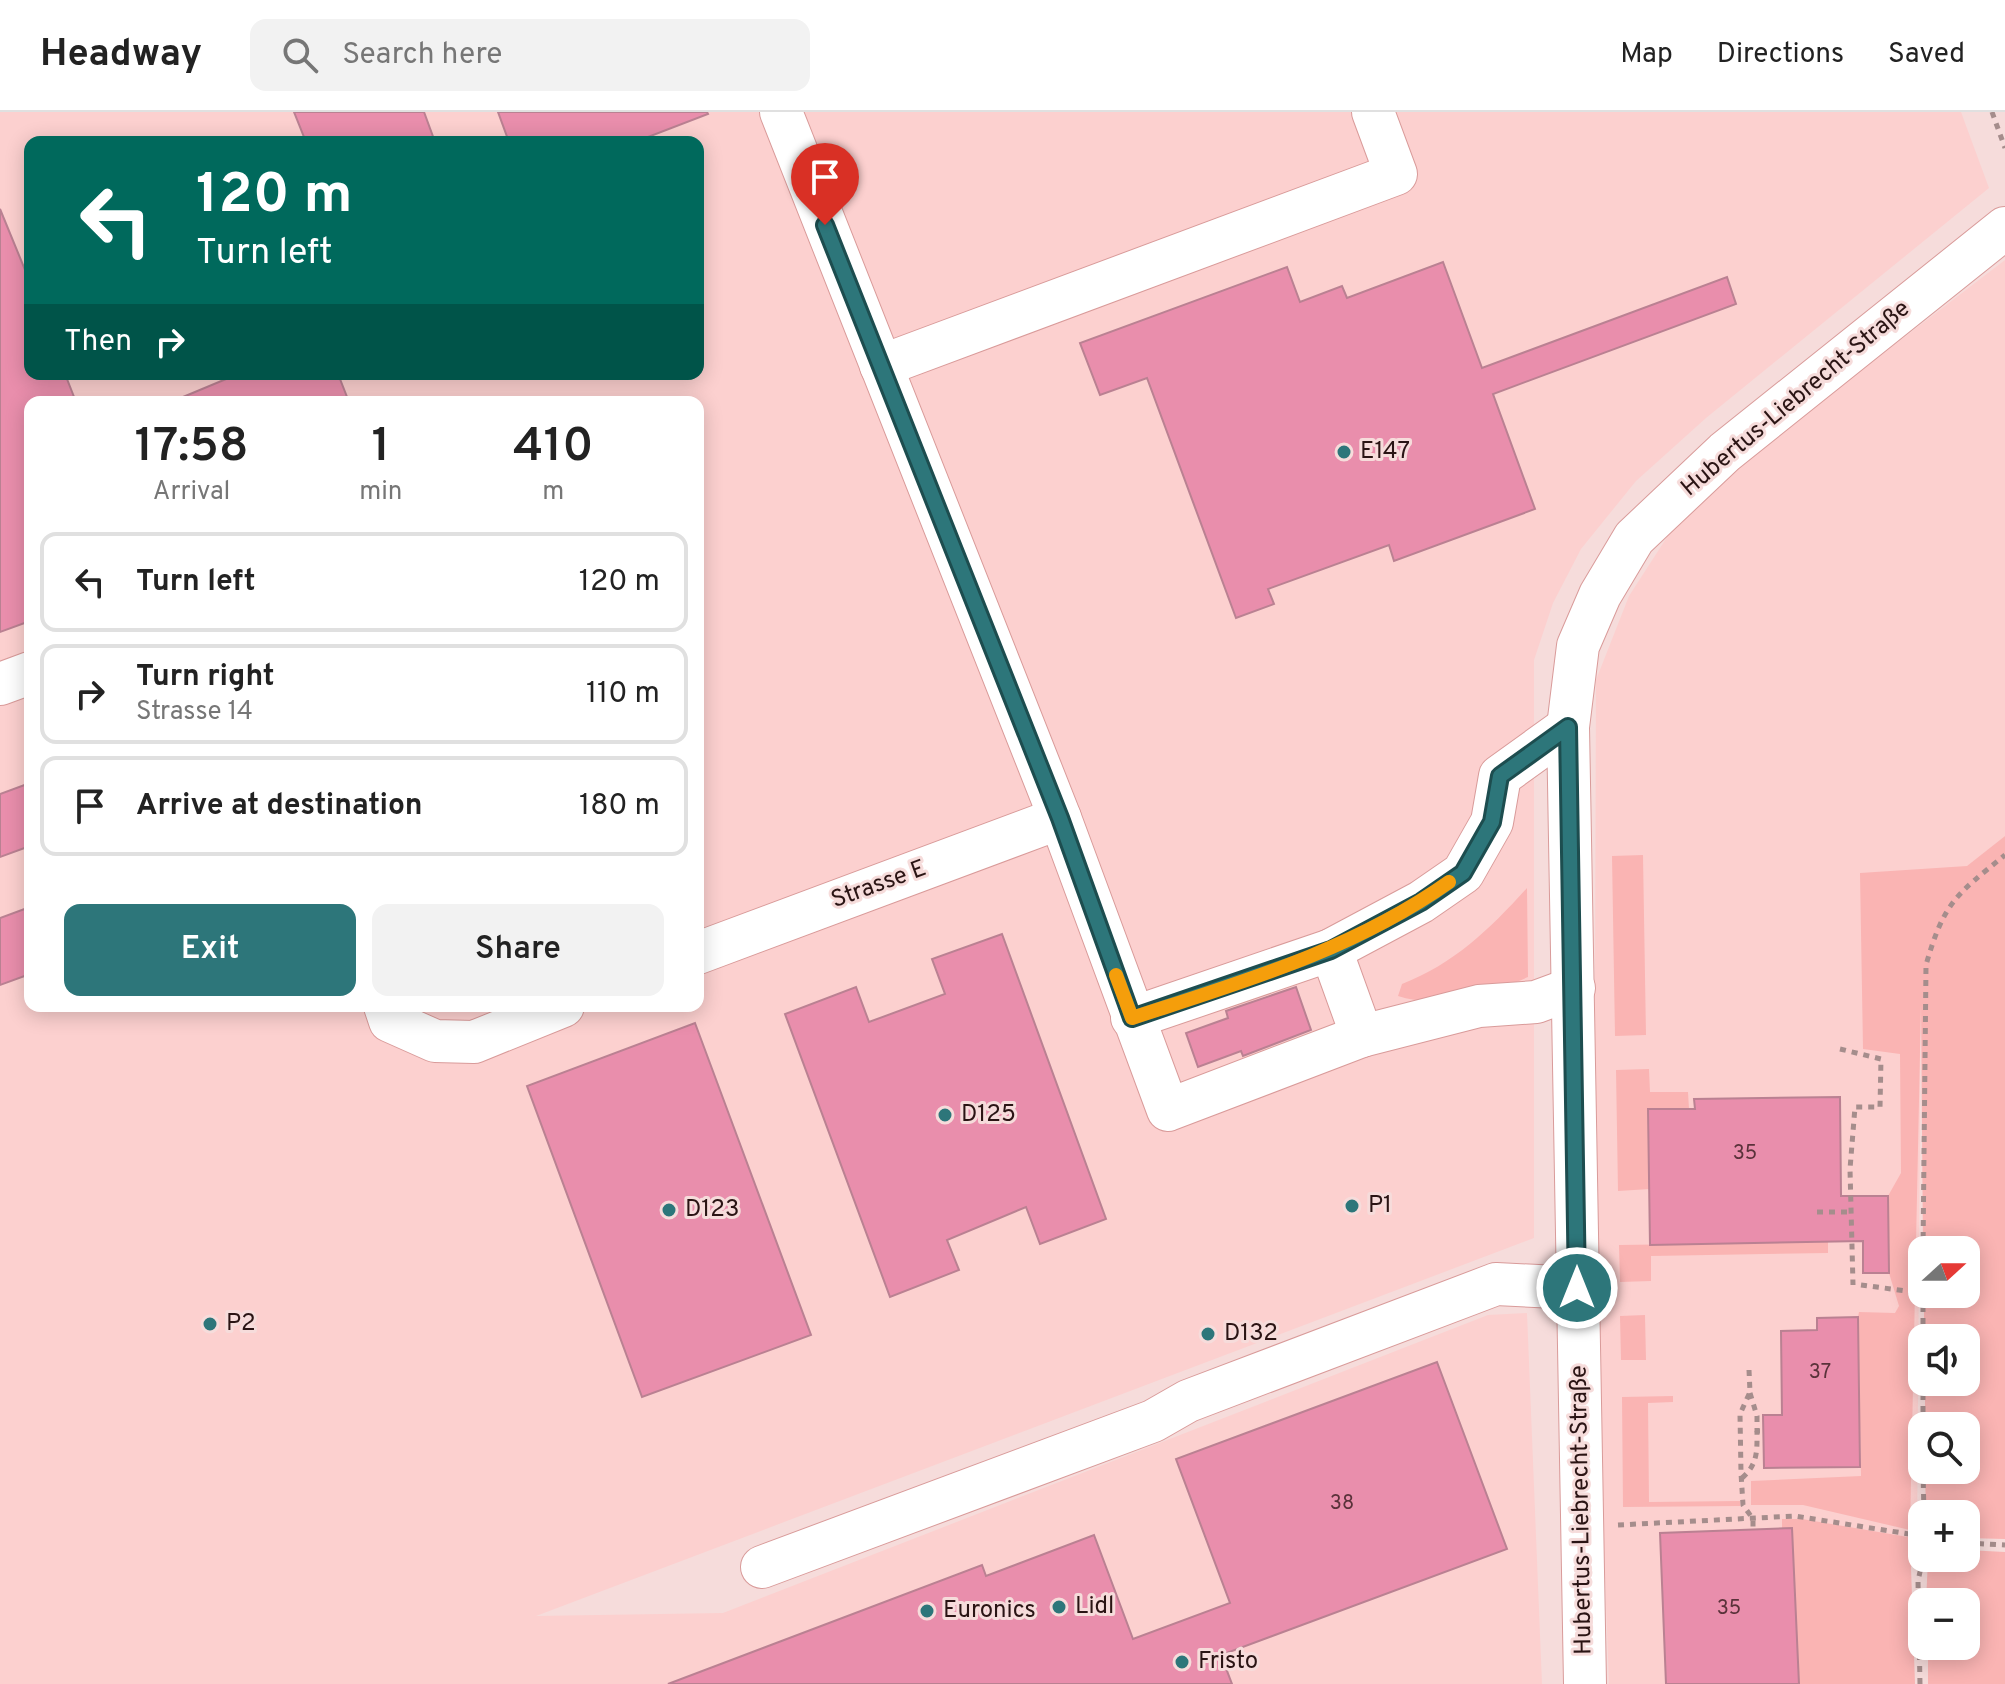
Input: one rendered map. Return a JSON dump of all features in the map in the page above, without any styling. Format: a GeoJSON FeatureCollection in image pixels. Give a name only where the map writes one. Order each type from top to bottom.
{"type":"FeatureCollection","features":[{"type":"Feature","properties":{"kind":"street"},"geometry":{"type":"LineString","coordinates":[[781,112],[1060,818],[1168,1110],[1362,1036],[1479,1006],[1536,1002],[1574,988]]}},
{"type":"Feature","properties":{"kind":"street"},"geometry":{"type":"LineString","coordinates":[[881,366],[1396,174],[1373,112]]}},
{"type":"Feature","properties":{"kind":"street","name":"Hubertus-Liebrecht-Straße"},"geometry":{"type":"LineString","coordinates":[[1585,1684],[1568,727],[1578,646],[1600,595],[1634,538],[1725,452],[2005,228]]}},
{"type":"Feature","properties":{"kind":"street"},"geometry":{"type":"LineString","coordinates":[[0,684],[24,675]]}},
{"type":"Feature","properties":{"kind":"street"},"geometry":{"type":"LineString","coordinates":[[1132,1018],[1331,950],[1421,902],[1463,873],[1492,822],[1500,776],[1568,727]]}},
{"type":"Feature","properties":{"kind":"street","name":"Strasse E"},"geometry":{"type":"LineString","coordinates":[[704,951],[1060,818]]}},
{"type":"Feature","properties":{"kind":"street"},"geometry":{"type":"LineString","coordinates":[[1331,950],[1362,1036]]}},
{"type":"Feature","properties":{"kind":"street"},"geometry":{"type":"LineString","coordinates":[[387,1012],[390,1021],[435,1041],[474,1042],[548,1012]]}},
{"type":"Feature","properties":{"kind":"street"},"geometry":{"type":"LineString","coordinates":[[762,1567],[1153,1421],[1188,1401],[1496,1284],[1577,1288]]}},
{"type":"Feature","properties":{"kind":"path"},"geometry":{"type":"LineString","coordinates":[[1992,112],[2005,148]]}},
{"type":"Feature","properties":{"kind":"path"},"geometry":{"type":"LineString","coordinates":[[1923,1236],[1926,965],[1938,922],[1960,891],[2005,855]]}},
{"type":"Feature","properties":{"kind":"path"},"geometry":{"type":"LineString","coordinates":[[1840,1049],[1881,1059],[1880,1107],[1855,1107],[1851,1212],[1857,1285],[1908,1292]]}},
{"type":"Feature","properties":{"kind":"path"},"geometry":{"type":"LineString","coordinates":[[1817,1212],[1851,1212]]}},
{"type":"Feature","properties":{"kind":"path"},"geometry":{"type":"LineString","coordinates":[[1742,1478],[1752,1469],[1757,1457],[1760,1431],[1750,1392],[1749,1370]]}},
{"type":"Feature","properties":{"kind":"path"},"geometry":{"type":"LineString","coordinates":[[1750,1392],[1740,1414],[1743,1505],[1753,1519],[1753,1530]]}},
{"type":"Feature","properties":{"kind":"path"},"geometry":{"type":"LineString","coordinates":[[1581,1527],[1795,1516],[1908,1534]]}},
{"type":"Feature","properties":{"kind":"path"},"geometry":{"type":"LineString","coordinates":[[1980,1544],[2005,1545]]}},
{"type":"Feature","properties":{"kind":"path"},"geometry":{"type":"LineString","coordinates":[[1920,1572],[1920,1684]]}},
{"type":"Feature","properties":{"kind":"shaded area"},"geometry":{"type":"Polygon","coordinates":[[[0,112],[1961,112],[1989,188],[1706,418],[1636,481],[1581,549],[1553,603],[1534,660],[1534,1238],[536,1616],[723,1613],[1488,1315],[1527,1313],[1542,1684],[0,1684],[0,112]]]}},
{"type":"Feature","properties":{"kind":"shaded area"},"geometry":{"type":"Polygon","coordinates":[[[2005,260],[2005,836],[1933,894],[1921,963],[1919,1236],[1908,1236],[1908,1308],[1919,1308],[1919,1324],[1908,1324],[1908,1396],[1918,1396],[1918,1412],[1908,1412],[1908,1484],[1917,1484],[1917,1500],[1908,1500],[1908,1660],[1913,1660],[1914,1684],[1609,1684],[1594,1278],[1596,680],[1629,596],[1671,531],[1748,457],[2005,260]]]}},
{"type":"Feature","properties":{"kind":"shaded area"},"geometry":{"type":"Polygon","coordinates":[[[2005,836],[2005,1539],[1980,1538],[1980,1500],[1926,1500],[1925,1484],[1980,1484],[1980,1412],[1925,1412],[1925,1396],[1980,1396],[1980,1324],[1924,1324],[1924,1308],[1980,1308],[1980,1236],[1923,1236],[1921,1005],[1916,1236],[1908,1236],[1908,1308],[1915,1308],[1914,1324],[1908,1324],[1908,1396],[1913,1396],[1912,1412],[1908,1412],[1908,1484],[1911,1484],[1908,1530],[1803,1505],[1751,1505],[1751,1481],[1861,1476],[1859,1312],[1895,1313],[1899,1306],[1889,1273],[1888,1196],[1901,1173],[1900,1054],[1863,1049],[1860,873],[1967,866],[2005,836]]]}},
{"type":"Feature","properties":{"kind":"shaded area"},"geometry":{"type":"Polygon","coordinates":[[[1643,855],[1646,1035],[1615,1036],[1612,856],[1643,855]]]}},
{"type":"Feature","properties":{"kind":"shaded area"},"geometry":{"type":"Polygon","coordinates":[[[1527,888],[1528,977],[1498,989],[1447,1000],[1413,1000],[1398,996],[1402,984],[1455,956],[1527,888]]]}},
{"type":"Feature","properties":{"kind":"shaded area"},"geometry":{"type":"Polygon","coordinates":[[[1649,1069],[1650,1092],[1688,1092],[1689,1109],[1648,1110],[1650,1189],[1618,1191],[1616,1070],[1649,1069]]]}},
{"type":"Feature","properties":{"kind":"shaded area"},"geometry":{"type":"Polygon","coordinates":[[[1828,1242],[1828,1253],[1651,1256],[1651,1281],[1620,1282],[1619,1245],[1828,1242]]]}},
{"type":"Feature","properties":{"kind":"shaded area"},"geometry":{"type":"Polygon","coordinates":[[[1645,1315],[1646,1360],[1621,1360],[1620,1316],[1645,1315]]]}},
{"type":"Feature","properties":{"kind":"shaded area"},"geometry":{"type":"Polygon","coordinates":[[[1673,1396],[1673,1402],[1648,1403],[1649,1502],[1740,1501],[1740,1506],[1623,1507],[1622,1397],[1673,1396]]]}},
{"type":"Feature","properties":{"kind":"shaded area"},"geometry":{"type":"Polygon","coordinates":[[[1782,1519],[1802,1519],[1908,1537],[1908,1572],[1911,1572],[1912,1588],[1908,1588],[1908,1660],[1914,1660],[1915,1684],[1799,1684],[1792,1528],[1782,1528],[1782,1519]]]}},
{"type":"Feature","properties":{"kind":"shaded area"},"geometry":{"type":"Polygon","coordinates":[[[1980,1551],[2005,1552],[2005,1684],[1928,1684],[1928,1660],[1980,1660],[1980,1588],[1927,1588],[1927,1572],[1980,1572],[1980,1551]]]}},
{"type":"Feature","properties":{"kind":"building"},"geometry":{"type":"Polygon","coordinates":[[[294,112],[424,112],[433,136],[304,136],[294,112]]]}},
{"type":"Feature","properties":{"kind":"building"},"geometry":{"type":"Polygon","coordinates":[[[498,112],[708,114],[651,136],[507,136],[498,112]]]}},
{"type":"Feature","properties":{"kind":"building"},"geometry":{"type":"Polygon","coordinates":[[[0,209],[24,267],[24,380],[67,380],[74,396],[24,396],[24,623],[0,632],[0,209]]]}},
{"type":"Feature","properties":{"kind":"building","name":"E147"},"geometry":{"type":"Polygon","coordinates":[[[1443,262],[1482,368],[1727,277],[1736,304],[1493,394],[1535,509],[1394,561],[1389,545],[1268,589],[1274,604],[1236,618],[1147,378],[1100,395],[1080,343],[1287,267],[1300,302],[1342,286],[1347,298],[1443,262]]]}},
{"type":"Feature","properties":{"kind":"building"},"geometry":{"type":"Polygon","coordinates":[[[224,380],[340,380],[347,396],[185,396],[224,380]]]}},
{"type":"Feature","properties":{"kind":"building"},"geometry":{"type":"Polygon","coordinates":[[[24,785],[24,848],[0,857],[0,794],[24,785]]]}},
{"type":"Feature","properties":{"kind":"building"},"geometry":{"type":"Polygon","coordinates":[[[24,909],[24,976],[0,985],[0,918],[24,909]]]}},
{"type":"Feature","properties":{"kind":"building","name":"D125"},"geometry":{"type":"Polygon","coordinates":[[[1002,934],[1106,1219],[1040,1244],[1026,1207],[947,1240],[959,1270],[890,1297],[785,1014],[856,987],[869,1022],[945,994],[932,959],[1002,934]]]}},
{"type":"Feature","properties":{"kind":"building"},"geometry":{"type":"Polygon","coordinates":[[[1296,987],[1311,1030],[1243,1056],[1241,1051],[1198,1067],[1186,1033],[1228,1018],[1226,1011],[1296,987]]]}},
{"type":"Feature","properties":{"kind":"building","name":"D123"},"geometry":{"type":"Polygon","coordinates":[[[695,1023],[811,1335],[642,1397],[527,1086],[695,1023]]]}},
{"type":"Feature","properties":{"kind":"building"},"geometry":{"type":"Polygon","coordinates":[[[1840,1097],[1841,1196],[1888,1196],[1889,1273],[1863,1273],[1863,1241],[1650,1245],[1648,1109],[1695,1109],[1694,1099],[1840,1097]]]}},
{"type":"Feature","properties":{"kind":"building"},"geometry":{"type":"Polygon","coordinates":[[[1858,1317],[1860,1467],[1764,1468],[1763,1415],[1782,1415],[1781,1331],[1817,1330],[1817,1318],[1858,1317]]]}},
{"type":"Feature","properties":{"kind":"building"},"geometry":{"type":"Polygon","coordinates":[[[1437,1362],[1507,1549],[1221,1655],[1232,1684],[668,1684],[982,1565],[986,1576],[1094,1535],[1133,1639],[1230,1603],[1176,1459],[1437,1362]]]}},
{"type":"Feature","properties":{"kind":"building"},"geometry":{"type":"Polygon","coordinates":[[[1792,1528],[1799,1684],[1666,1684],[1660,1533],[1792,1528]]]}},
{"type":"Feature","properties":{"kind":"slow traffic"},"geometry":{"type":"LineString","coordinates":[[1116,975],[1132,1018],[1331,950],[1421,902],[1449,882]]}},
{"type":"Feature","properties":{"kind":"place","name":"E147"},"geometry":{"type":"Point","coordinates":[1344,452]}},
{"type":"Feature","properties":{"kind":"place","name":"D125"},"geometry":{"type":"Point","coordinates":[945,1115]}},
{"type":"Feature","properties":{"kind":"place","name":"P1"},"geometry":{"type":"Point","coordinates":[1352,1206]}},
{"type":"Feature","properties":{"kind":"place","name":"D123"},"geometry":{"type":"Point","coordinates":[669,1210]}},
{"type":"Feature","properties":{"kind":"place","name":"P2"},"geometry":{"type":"Point","coordinates":[210,1324]}},
{"type":"Feature","properties":{"kind":"place","name":"D132"},"geometry":{"type":"Point","coordinates":[1208,1334]}},
{"type":"Feature","properties":{"kind":"place","name":"Lidl"},"geometry":{"type":"Point","coordinates":[1059,1607]}},
{"type":"Feature","properties":{"kind":"place","name":"Euronics"},"geometry":{"type":"Point","coordinates":[927,1611]}},
{"type":"Feature","properties":{"kind":"place","name":"Fristo"},"geometry":{"type":"Point","coordinates":[1182,1662]}},
{"type":"Feature","properties":{"kind":"route"},"geometry":{"type":"LineString","coordinates":[[825,225],[1060,818],[1132,1018],[1331,950],[1421,902],[1463,873],[1492,822],[1500,776],[1568,727],[1576,1053],[1577,1288]]}}]}
